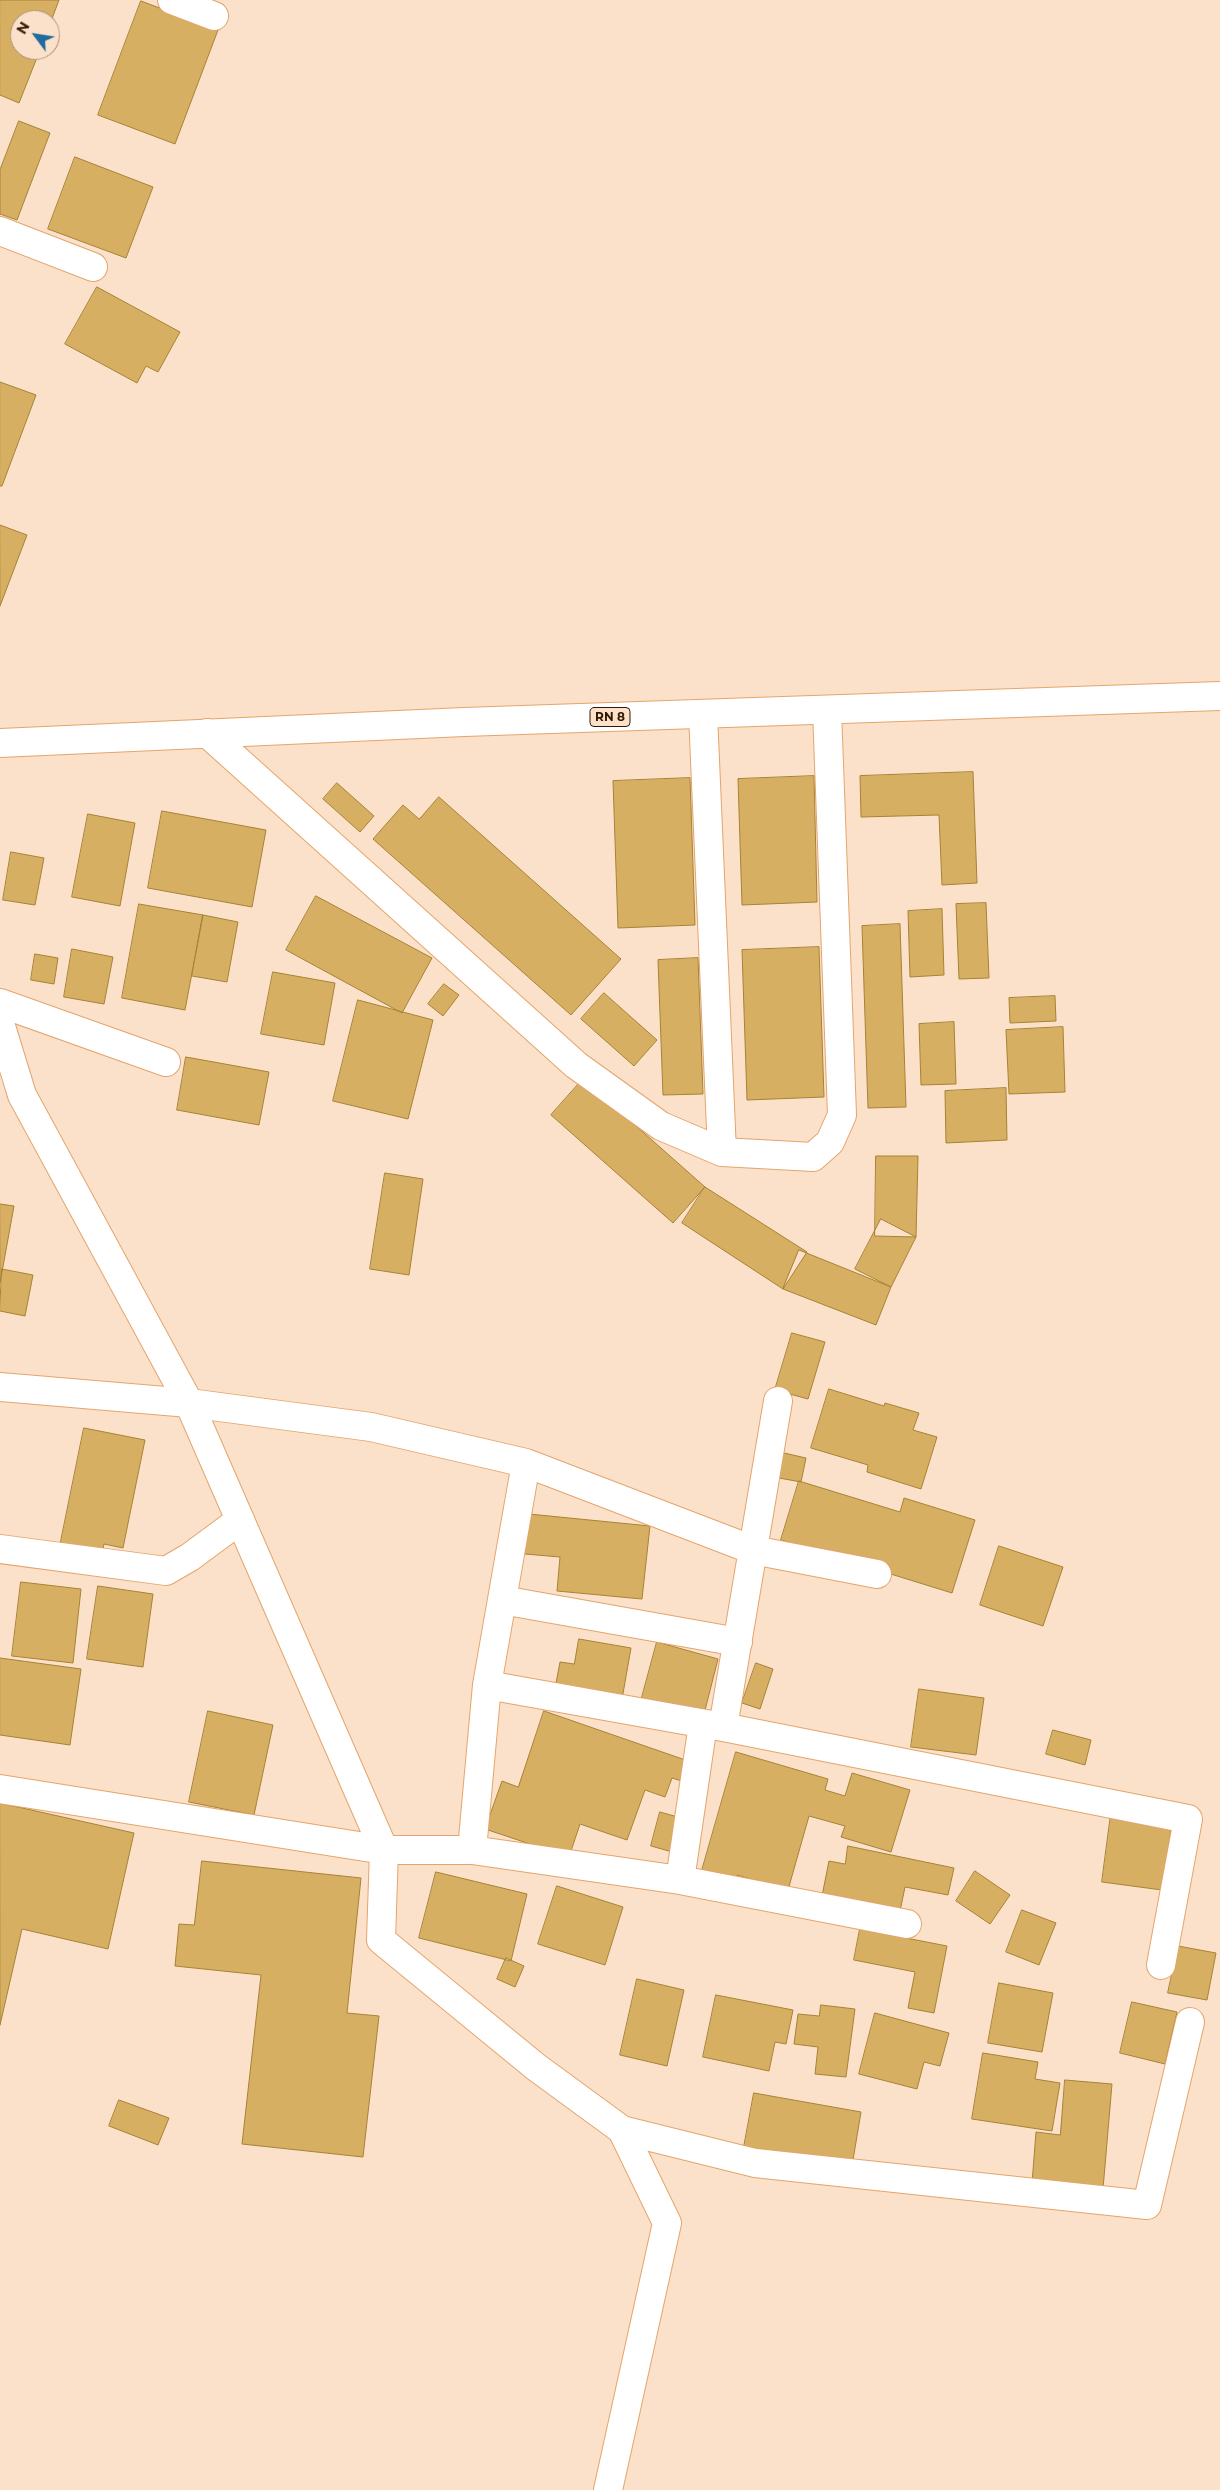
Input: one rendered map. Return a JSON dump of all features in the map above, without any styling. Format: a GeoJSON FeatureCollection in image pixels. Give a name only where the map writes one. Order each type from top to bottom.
{"type":"FeatureCollection","features":[{"type":"Feature","properties":{"kind":"street"},"geometry":{"type":"LineString","coordinates":[[172,0],[214,16]]}},
{"type":"Feature","properties":{"kind":"street"},"geometry":{"type":"LineString","coordinates":[[0,231],[93,267]]}},
{"type":"Feature","properties":{"kind":"street","name":"RN 8"},"geometry":{"type":"LineString","coordinates":[[0,743],[207,733],[1220,696]]}},
{"type":"Feature","properties":{"kind":"street"},"geometry":{"type":"LineString","coordinates":[[207,733],[576,1065],[662,1126],[722,1152],[813,1156],[830,1142],[842,1115],[826,710]]}},
{"type":"Feature","properties":{"kind":"street"},"geometry":{"type":"LineString","coordinates":[[703,714],[722,1152]]}},
{"type":"Feature","properties":{"kind":"street"},"geometry":{"type":"LineString","coordinates":[[0,1003],[166,1062]]}},
{"type":"Feature","properties":{"kind":"street"},"geometry":{"type":"LineString","coordinates":[[0,1023],[22,1095],[189,1403],[384,1850],[381,1940],[536,2067],[622,2130],[755,2163],[1147,2205],[1190,2022]]}},
{"type":"Feature","properties":{"kind":"street"},"geometry":{"type":"LineString","coordinates":[[0,1387],[189,1403],[371,1427],[526,1463],[753,1550],[877,1574]]}},
{"type":"Feature","properties":{"kind":"street"},"geometry":{"type":"LineString","coordinates":[[680,1880],[713,1726],[738,1642],[778,1401]]}},
{"type":"Feature","properties":{"kind":"street"},"geometry":{"type":"LineString","coordinates":[[472,1850],[487,1685],[526,1463]]}},
{"type":"Feature","properties":{"kind":"street"},"geometry":{"type":"LineString","coordinates":[[0,1549],[166,1571],[190,1557],[240,1520]]}},
{"type":"Feature","properties":{"kind":"street"},"geometry":{"type":"LineString","coordinates":[[502,1600],[738,1642]]}},
{"type":"Feature","properties":{"kind":"street"},"geometry":{"type":"LineString","coordinates":[[487,1685],[713,1726],[1188,1819],[1162,1965]]}},
{"type":"Feature","properties":{"kind":"street"},"geometry":{"type":"LineString","coordinates":[[0,1789],[384,1850],[472,1850],[680,1880],[906,1924]]}},
{"type":"Feature","properties":{"kind":"street"},"geometry":{"type":"LineString","coordinates":[[608,2490],[667,2223],[622,2130]]}},
{"type":"Feature","properties":{"kind":"building"},"geometry":{"type":"Polygon","coordinates":[[[0,0],[59,0],[55,10],[10,10],[10,60],[36,60],[19,103],[0,95],[0,0]]]}},
{"type":"Feature","properties":{"kind":"building"},"geometry":{"type":"Polygon","coordinates":[[[141,1],[218,30],[175,144],[98,115],[141,1]]]}},
{"type":"Feature","properties":{"kind":"building"},"geometry":{"type":"Polygon","coordinates":[[[19,121],[50,133],[17,220],[0,214],[0,170],[19,121]]]}},
{"type":"Feature","properties":{"kind":"building"},"geometry":{"type":"Polygon","coordinates":[[[75,157],[153,187],[126,258],[48,229],[75,157]]]}},
{"type":"Feature","properties":{"kind":"building"},"geometry":{"type":"Polygon","coordinates":[[[97,287],[180,332],[158,372],[146,366],[137,383],[65,344],[97,287]]]}},
{"type":"Feature","properties":{"kind":"building"},"geometry":{"type":"Polygon","coordinates":[[[0,382],[36,395],[2,486],[0,486],[0,382]]]}},
{"type":"Feature","properties":{"kind":"building"},"geometry":{"type":"Polygon","coordinates":[[[0,525],[27,535],[0,606],[0,525]]]}},
{"type":"Feature","properties":{"kind":"building"},"geometry":{"type":"Polygon","coordinates":[[[973,772],[977,883],[942,885],[939,815],[861,817],[860,776],[973,772]]]}},
{"type":"Feature","properties":{"kind":"building"},"geometry":{"type":"Polygon","coordinates":[[[814,776],[817,902],[742,905],[738,779],[814,776]]]}},
{"type":"Feature","properties":{"kind":"building"},"geometry":{"type":"Polygon","coordinates":[[[690,778],[695,925],[618,928],[613,781],[690,778]]]}},
{"type":"Feature","properties":{"kind":"building"},"geometry":{"type":"Polygon","coordinates":[[[337,783],[374,816],[360,832],[323,799],[337,783]]]}},
{"type":"Feature","properties":{"kind":"building"},"geometry":{"type":"Polygon","coordinates":[[[439,797],[621,959],[571,1015],[373,839],[403,805],[419,819],[439,797]]]}},
{"type":"Feature","properties":{"kind":"building"},"geometry":{"type":"Polygon","coordinates":[[[162,811],[266,830],[252,907],[148,888],[162,811]]]}},
{"type":"Feature","properties":{"kind":"building"},"geometry":{"type":"Polygon","coordinates":[[[88,814],[135,823],[120,906],[72,897],[88,814]]]}},
{"type":"Feature","properties":{"kind":"building"},"geometry":{"type":"Polygon","coordinates":[[[11,852],[44,858],[35,905],[3,900],[11,852]]]}},
{"type":"Feature","properties":{"kind":"building"},"geometry":{"type":"Polygon","coordinates":[[[316,896],[432,958],[402,1013],[286,950],[316,896]]]}},
{"type":"Feature","properties":{"kind":"building"},"geometry":{"type":"Polygon","coordinates":[[[986,903],[989,978],[959,979],[956,904],[986,903]]]}},
{"type":"Feature","properties":{"kind":"building"},"geometry":{"type":"Polygon","coordinates":[[[139,904],[203,915],[185,1010],[122,998],[139,904]]]}},
{"type":"Feature","properties":{"kind":"building"},"geometry":{"type":"Polygon","coordinates":[[[942,909],[944,975],[910,977],[908,911],[942,909]]]}},
{"type":"Feature","properties":{"kind":"building"},"geometry":{"type":"Polygon","coordinates":[[[203,915],[238,922],[227,982],[192,976],[203,915]]]}},
{"type":"Feature","properties":{"kind":"building"},"geometry":{"type":"Polygon","coordinates":[[[900,924],[906,1107],[868,1108],[862,926],[900,924]]]}},
{"type":"Feature","properties":{"kind":"building"},"geometry":{"type":"Polygon","coordinates":[[[819,947],[824,1097],[747,1100],[742,950],[819,947]]]}},
{"type":"Feature","properties":{"kind":"building"},"geometry":{"type":"Polygon","coordinates":[[[72,949],[113,957],[104,1004],[64,997],[72,949]]]}},
{"type":"Feature","properties":{"kind":"building"},"geometry":{"type":"Polygon","coordinates":[[[35,954],[58,958],[54,984],[31,980],[35,954]]]}},
{"type":"Feature","properties":{"kind":"building"},"geometry":{"type":"Polygon","coordinates":[[[698,958],[703,1094],[663,1095],[658,960],[698,958]]]}},
{"type":"Feature","properties":{"kind":"building"},"geometry":{"type":"Polygon","coordinates":[[[273,972],[335,983],[324,1045],[261,1034],[273,972]]]}},
{"type":"Feature","properties":{"kind":"building"},"geometry":{"type":"Polygon","coordinates":[[[444,984],[459,995],[443,1016],[428,1004],[444,984]]]}},
{"type":"Feature","properties":{"kind":"building"},"geometry":{"type":"Polygon","coordinates":[[[604,993],[657,1040],[634,1066],[581,1019],[604,993]]]}},
{"type":"Feature","properties":{"kind":"building"},"geometry":{"type":"Polygon","coordinates":[[[1055,996],[1056,1021],[1010,1023],[1009,998],[1055,996]]]}},
{"type":"Feature","properties":{"kind":"building"},"geometry":{"type":"Polygon","coordinates":[[[358,1000],[433,1020],[408,1119],[333,1101],[358,1000]]]}},
{"type":"Feature","properties":{"kind":"building"},"geometry":{"type":"Polygon","coordinates":[[[954,1022],[956,1084],[921,1085],[919,1024],[954,1022]]]}},
{"type":"Feature","properties":{"kind":"building"},"geometry":{"type":"Polygon","coordinates":[[[1063,1027],[1065,1092],[1009,1094],[1006,1030],[1063,1027]]]}},
{"type":"Feature","properties":{"kind":"building"},"geometry":{"type":"Polygon","coordinates":[[[186,1057],[269,1072],[259,1125],[177,1110],[186,1057]]]}},
{"type":"Feature","properties":{"kind":"building"},"geometry":{"type":"Polygon","coordinates":[[[583,1079],[705,1187],[673,1223],[551,1115],[583,1079]]]}},
{"type":"Feature","properties":{"kind":"building"},"geometry":{"type":"Polygon","coordinates":[[[1006,1088],[1007,1140],[946,1143],[945,1091],[1006,1088]]]}},
{"type":"Feature","properties":{"kind":"building"},"geometry":{"type":"Polygon","coordinates":[[[876,1156],[918,1156],[916,1237],[875,1236],[876,1156]]]}},
{"type":"Feature","properties":{"kind":"building"},"geometry":{"type":"Polygon","coordinates":[[[385,1173],[423,1179],[409,1275],[370,1269],[385,1173]]]}},
{"type":"Feature","properties":{"kind":"building"},"geometry":{"type":"Polygon","coordinates":[[[705,1187],[807,1252],[783,1289],[682,1223],[705,1187]]]}},
{"type":"Feature","properties":{"kind":"building"},"geometry":{"type":"Polygon","coordinates":[[[0,1204],[14,1206],[0,1283],[0,1204]]]}},
{"type":"Feature","properties":{"kind":"building"},"geometry":{"type":"Polygon","coordinates":[[[881,1219],[916,1237],[891,1287],[855,1269],[881,1219]]]}},
{"type":"Feature","properties":{"kind":"building"},"geometry":{"type":"Polygon","coordinates":[[[799,1250],[891,1287],[876,1325],[783,1289],[799,1250]]]}},
{"type":"Feature","properties":{"kind":"building"},"geometry":{"type":"Polygon","coordinates":[[[2,1269],[33,1275],[25,1316],[0,1311],[2,1269]]]}},
{"type":"Feature","properties":{"kind":"building"},"geometry":{"type":"Polygon","coordinates":[[[792,1333],[825,1342],[808,1399],[775,1390],[792,1333]]]}},
{"type":"Feature","properties":{"kind":"building"},"geometry":{"type":"Polygon","coordinates":[[[829,1389],[884,1406],[885,1403],[919,1413],[913,1430],[937,1437],[921,1489],[867,1472],[868,1465],[811,1448],[829,1389]]]}},
{"type":"Feature","properties":{"kind":"building"},"geometry":{"type":"Polygon","coordinates":[[[84,1428],[145,1440],[123,1548],[104,1544],[101,1559],[59,1551],[84,1428]]]}},
{"type":"Feature","properties":{"kind":"building"},"geometry":{"type":"Polygon","coordinates":[[[784,1453],[806,1458],[801,1482],[779,1478],[784,1453]]]}},
{"type":"Feature","properties":{"kind":"building"},"geometry":{"type":"Polygon","coordinates":[[[799,1481],[900,1512],[904,1498],[975,1520],[952,1593],[781,1540],[799,1481]]]}},
{"type":"Feature","properties":{"kind":"building"},"geometry":{"type":"Polygon","coordinates":[[[529,1514],[650,1526],[642,1599],[557,1591],[560,1557],[525,1554],[529,1514]]]}},
{"type":"Feature","properties":{"kind":"building"},"geometry":{"type":"Polygon","coordinates":[[[999,1546],[1063,1567],[1043,1626],[980,1605],[999,1546]]]}},
{"type":"Feature","properties":{"kind":"building"},"geometry":{"type":"Polygon","coordinates":[[[21,1582],[81,1589],[73,1663],[12,1656],[21,1582]]]}},
{"type":"Feature","properties":{"kind":"building"},"geometry":{"type":"Polygon","coordinates":[[[98,1586],[153,1594],[143,1667],[87,1659],[98,1586]]]}},
{"type":"Feature","properties":{"kind":"building"},"geometry":{"type":"Polygon","coordinates":[[[579,1639],[631,1648],[621,1705],[554,1694],[560,1662],[574,1664],[579,1639]]]}},
{"type":"Feature","properties":{"kind":"building"},"geometry":{"type":"Polygon","coordinates":[[[657,1642],[718,1659],[703,1718],[641,1701],[657,1642]]]}},
{"type":"Feature","properties":{"kind":"building"},"geometry":{"type":"Polygon","coordinates":[[[0,1658],[81,1669],[70,1745],[0,1735],[0,1658]]]}},
{"type":"Feature","properties":{"kind":"building"},"geometry":{"type":"Polygon","coordinates":[[[756,1663],[773,1669],[760,1709],[742,1703],[756,1663]]]}},
{"type":"Feature","properties":{"kind":"building"},"geometry":{"type":"Polygon","coordinates":[[[919,1689],[984,1698],[976,1755],[911,1747],[919,1689]]]}},
{"type":"Feature","properties":{"kind":"building"},"geometry":{"type":"Polygon","coordinates":[[[208,1711],[273,1725],[254,1815],[189,1802],[208,1711]]]}},
{"type":"Feature","properties":{"kind":"building"},"geometry":{"type":"Polygon","coordinates":[[[544,1711],[694,1763],[688,1783],[672,1778],[665,1797],[645,1790],[627,1840],[580,1824],[569,1857],[485,1829],[502,1781],[518,1787],[544,1711]]]}},
{"type":"Feature","properties":{"kind":"building"},"geometry":{"type":"Polygon","coordinates":[[[1053,1730],[1091,1740],[1085,1765],[1046,1754],[1053,1730]]]}},
{"type":"Feature","properties":{"kind":"building"},"geometry":{"type":"Polygon","coordinates":[[[736,1752],[828,1779],[825,1790],[845,1796],[852,1773],[910,1790],[891,1852],[841,1837],[845,1826],[809,1816],[788,1890],[737,1875],[735,1884],[701,1874],[736,1752]]]}},
{"type":"Feature","properties":{"kind":"building"},"geometry":{"type":"Polygon","coordinates":[[[0,1803],[134,1833],[108,1949],[22,1929],[0,2025],[0,1803]]]}},
{"type":"Feature","properties":{"kind":"building"},"geometry":{"type":"Polygon","coordinates":[[[660,1812],[685,1819],[676,1853],[651,1846],[660,1812]]]}},
{"type":"Feature","properties":{"kind":"building"},"geometry":{"type":"Polygon","coordinates":[[[1111,1814],[1172,1823],[1162,1890],[1102,1882],[1111,1814]]]}},
{"type":"Feature","properties":{"kind":"building"},"geometry":{"type":"Polygon","coordinates":[[[848,1846],[954,1868],[948,1895],[905,1887],[899,1916],[821,1901],[829,1861],[845,1864],[848,1846]]]}},
{"type":"Feature","properties":{"kind":"building"},"geometry":{"type":"Polygon","coordinates":[[[202,1861],[361,1878],[347,2013],[379,2016],[363,2157],[242,2144],[261,1975],[175,1966],[179,1924],[194,1925],[202,1861]]]}},
{"type":"Feature","properties":{"kind":"building"},"geometry":{"type":"Polygon","coordinates":[[[975,1871],[1010,1895],[990,1924],[956,1901],[975,1871]]]}},
{"type":"Feature","properties":{"kind":"building"},"geometry":{"type":"Polygon","coordinates":[[[436,1872],[527,1894],[511,1961],[419,1938],[436,1872]]]}},
{"type":"Feature","properties":{"kind":"building"},"geometry":{"type":"Polygon","coordinates":[[[557,1886],[623,1907],[605,1965],[538,1944],[557,1886]]]}},
{"type":"Feature","properties":{"kind":"building"},"geometry":{"type":"Polygon","coordinates":[[[1022,1910],[1056,1923],[1039,1965],[1006,1952],[1022,1910]]]}},
{"type":"Feature","properties":{"kind":"building"},"geometry":{"type":"Polygon","coordinates":[[[860,1929],[947,1946],[934,2013],[908,2008],[915,1972],[854,1960],[860,1929]]]}},
{"type":"Feature","properties":{"kind":"building"},"geometry":{"type":"Polygon","coordinates":[[[1178,1946],[1216,1953],[1207,2000],[1168,1993],[1178,1946]]]}},
{"type":"Feature","properties":{"kind":"building"},"geometry":{"type":"Polygon","coordinates":[[[506,1958],[524,1966],[515,1987],[497,1979],[506,1958]]]}},
{"type":"Feature","properties":{"kind":"building"},"geometry":{"type":"Polygon","coordinates":[[[637,1979],[684,1990],[667,2066],[620,2055],[637,1979]]]}},
{"type":"Feature","properties":{"kind":"building"},"geometry":{"type":"Polygon","coordinates":[[[999,1983],[1053,1993],[1042,2052],[988,2043],[999,1983]]]}},
{"type":"Feature","properties":{"kind":"building"},"geometry":{"type":"Polygon","coordinates":[[[716,1995],[793,2010],[786,2044],[775,2042],[769,2071],[703,2057],[716,1995]]]}},
{"type":"Feature","properties":{"kind":"building"},"geometry":{"type":"Polygon","coordinates":[[[1132,2002],[1177,2012],[1165,2064],[1120,2053],[1132,2002]]]}},
{"type":"Feature","properties":{"kind":"building"},"geometry":{"type":"Polygon","coordinates":[[[821,2005],[855,2009],[846,2077],[815,2074],[818,2047],[794,2044],[798,2014],[819,2016],[821,2005]]]}},
{"type":"Feature","properties":{"kind":"building"},"geometry":{"type":"Polygon","coordinates":[[[875,2013],[949,2033],[940,2066],[924,2062],[917,2089],[859,2074],[875,2013]]]}},
{"type":"Feature","properties":{"kind":"building"},"geometry":{"type":"Polygon","coordinates":[[[983,2053],[1038,2062],[1035,2079],[1060,2083],[1052,2131],[972,2119],[983,2053]]]}},
{"type":"Feature","properties":{"kind":"building"},"geometry":{"type":"Polygon","coordinates":[[[1065,2080],[1112,2084],[1103,2189],[1032,2183],[1036,2132],[1060,2135],[1065,2080]]]}},
{"type":"Feature","properties":{"kind":"building"},"geometry":{"type":"Polygon","coordinates":[[[754,2093],[861,2112],[852,2166],[744,2147],[754,2093]]]}},
{"type":"Feature","properties":{"kind":"building"},"geometry":{"type":"Polygon","coordinates":[[[119,2100],[169,2118],[158,2145],[109,2126],[119,2100]]]}}]}
